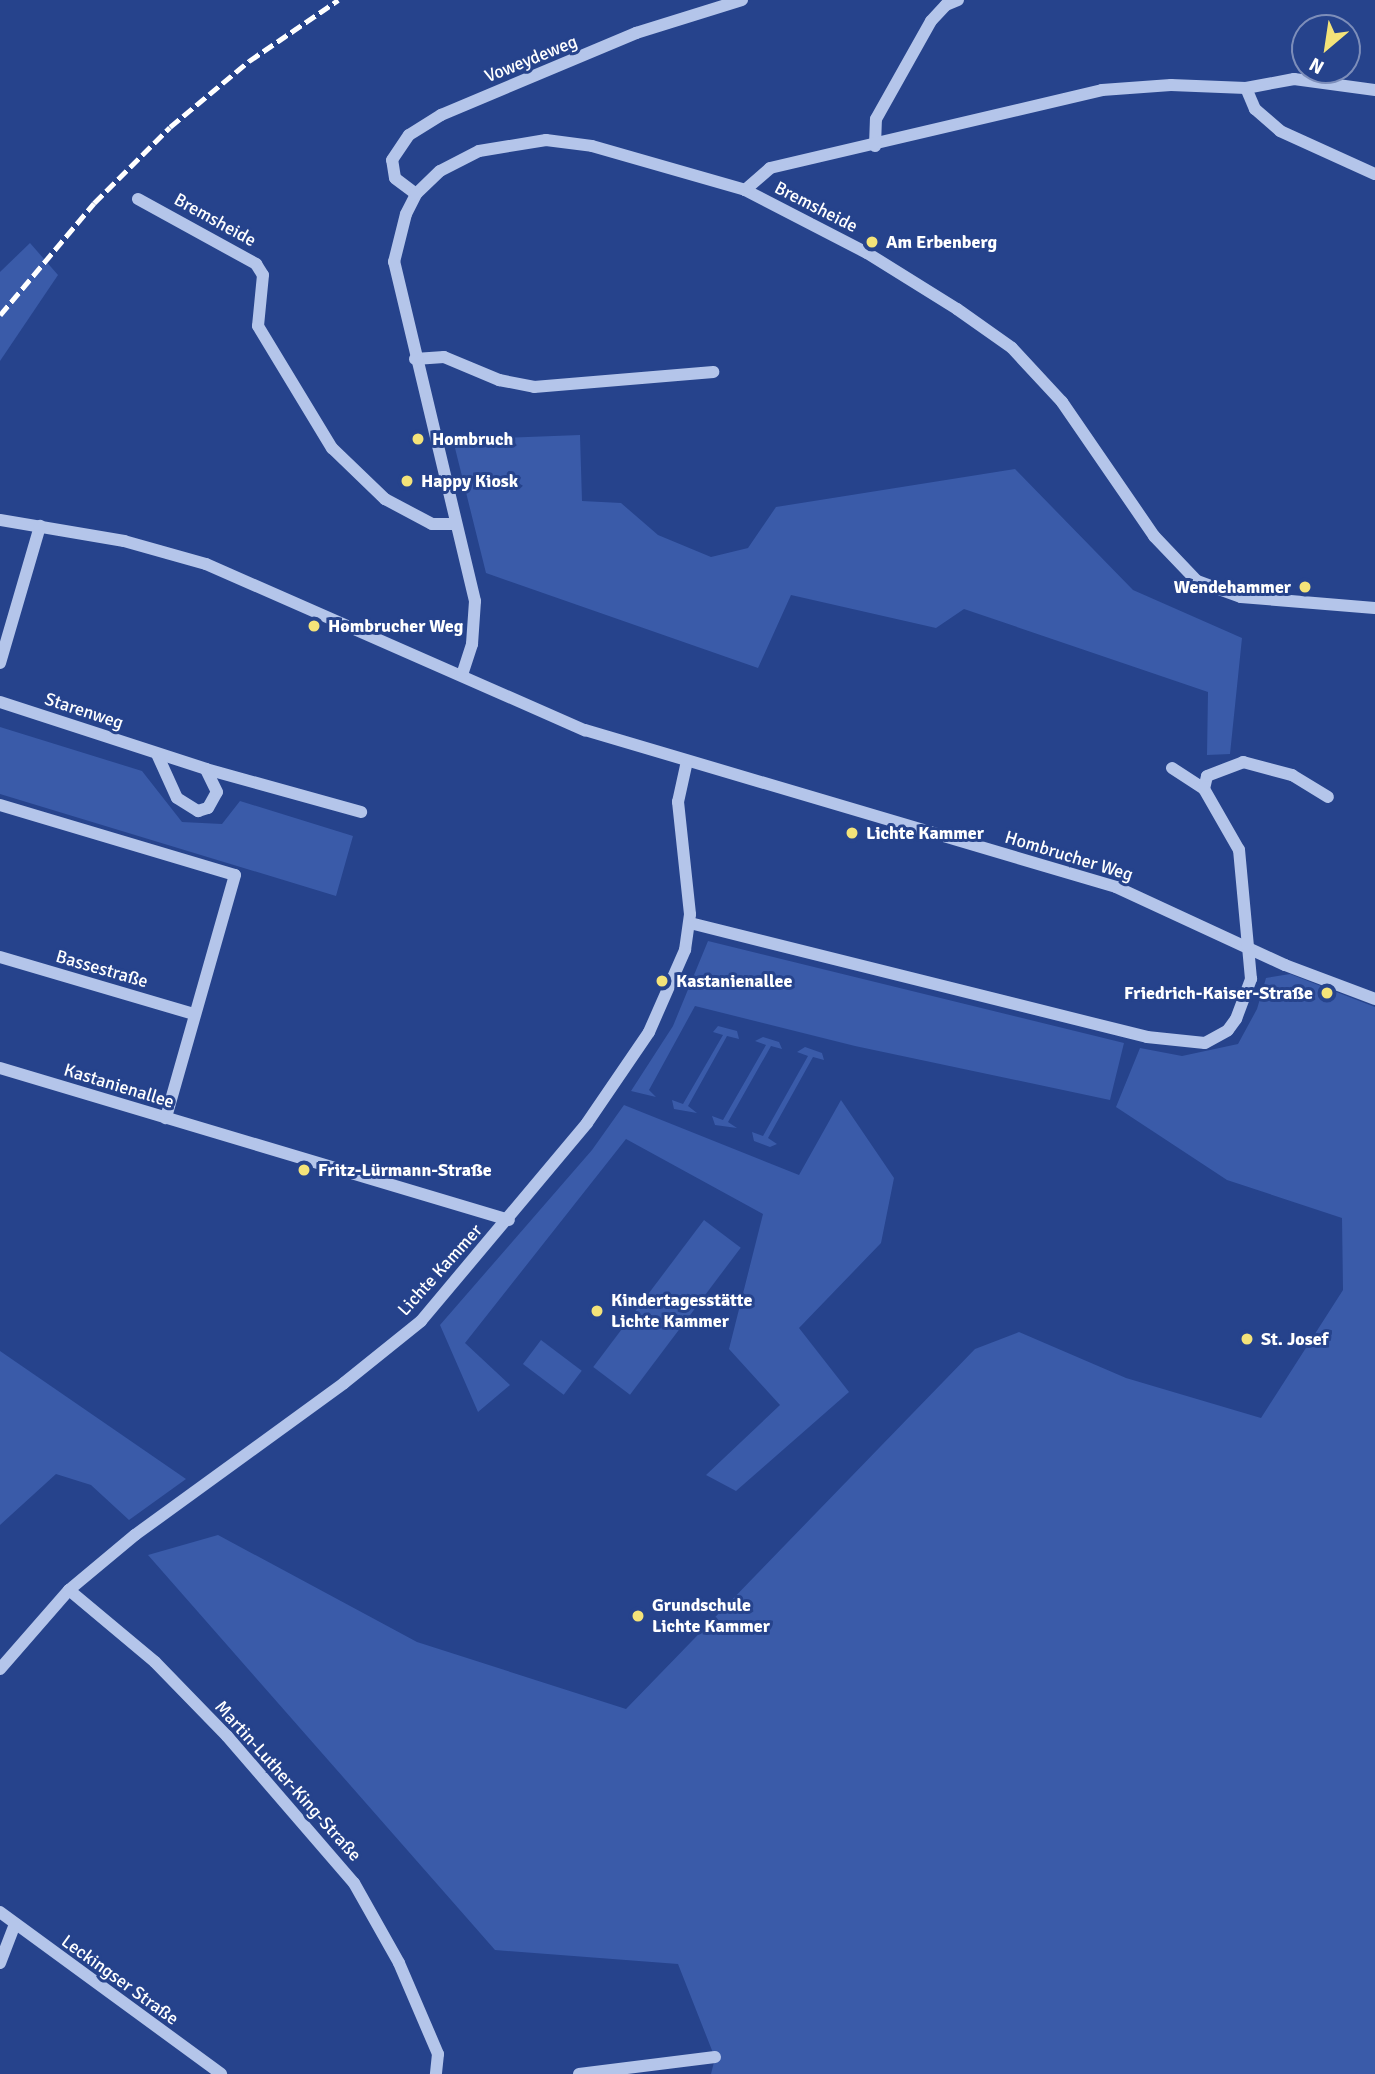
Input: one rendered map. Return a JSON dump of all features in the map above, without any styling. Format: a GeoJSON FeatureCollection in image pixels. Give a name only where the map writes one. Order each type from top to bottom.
{"type":"FeatureCollection","features":[{"type":"Feature","properties":{"kind":"street","name":"Voweydeweg"},"geometry":{"type":"LineString","coordinates":[[416,194],[395,178],[392,160],[409,135],[441,115],[636,33],[742,0]]}},
{"type":"Feature","properties":{"kind":"street"},"geometry":{"type":"LineString","coordinates":[[875,146],[876,119],[931,21],[949,2]]}},
{"type":"Feature","properties":{"kind":"street"},"geometry":{"type":"LineString","coordinates":[[745,190],[770,168],[875,146],[1102,90],[1171,85],[1246,88],[1294,79],[1375,90]]}},
{"type":"Feature","properties":{"kind":"street"},"geometry":{"type":"LineString","coordinates":[[1246,88],[1255,109],[1280,131],[1375,174]]}},
{"type":"Feature","properties":{"kind":"street","name":"Bremsheide"},"geometry":{"type":"LineString","coordinates":[[461,675],[472,644],[475,601],[454,524],[394,262],[398,235],[416,194],[449,164],[479,151],[546,140],[593,146],[745,190],[910,278],[1012,348],[1062,402],[1154,536],[1197,582],[1241,597],[1375,608]]}},
{"type":"Feature","properties":{"kind":"street","name":"Bremsheide"},"geometry":{"type":"LineString","coordinates":[[138,198],[257,264],[263,275],[258,326],[332,448],[385,499],[432,524],[454,524]]}},
{"type":"Feature","properties":{"kind":"street"},"geometry":{"type":"LineString","coordinates":[[415,359],[444,357],[499,380],[534,387],[713,372]]}},
{"type":"Feature","properties":{"kind":"street","name":"Hombrucher Weg"},"geometry":{"type":"LineString","coordinates":[[0,520],[166,550],[239,575],[554,719],[687,761],[1116,887],[1375,999]]}},
{"type":"Feature","properties":{"kind":"street"},"geometry":{"type":"LineString","coordinates":[[0,663],[40,526]]}},
{"type":"Feature","properties":{"kind":"street","name":"Starenweg"},"geometry":{"type":"LineString","coordinates":[[0,702],[157,754],[360,813]]}},
{"type":"Feature","properties":{"kind":"street"},"geometry":{"type":"LineString","coordinates":[[157,754],[177,798],[198,811],[208,808],[217,792],[206,769]]}},
{"type":"Feature","properties":{"kind":"street","name":"Lichte Kammer"},"geometry":{"type":"LineString","coordinates":[[0,1669],[69,1591],[135,1535],[344,1383],[421,1321],[509,1220],[587,1123],[649,1031],[673,986],[690,923],[678,802],[687,761]]}},
{"type":"Feature","properties":{"kind":"street"},"geometry":{"type":"LineString","coordinates":[[1204,789],[1207,776],[1242,762],[1292,775],[1328,797]]}},
{"type":"Feature","properties":{"kind":"street"},"geometry":{"type":"LineString","coordinates":[[690,923],[1192,1045],[1217,1038],[1236,1019],[1251,979],[1239,850],[1204,789],[1172,768]]}},
{"type":"Feature","properties":{"kind":"street"},"geometry":{"type":"LineString","coordinates":[[0,805],[235,875],[166,1118]]}},
{"type":"Feature","properties":{"kind":"street","name":"Bassestraße"},"geometry":{"type":"LineString","coordinates":[[0,957],[194,1014]]}},
{"type":"Feature","properties":{"kind":"street","name":"Kastanienallee"},"geometry":{"type":"LineString","coordinates":[[0,1068],[509,1220]]}},
{"type":"Feature","properties":{"kind":"street","name":"Martin-Luther-King-Straße"},"geometry":{"type":"LineString","coordinates":[[69,1591],[155,1662],[227,1736],[354,1883],[399,1964],[438,2054],[436,2074]]}},
{"type":"Feature","properties":{"kind":"street","name":"Leckingser Straße"},"geometry":{"type":"LineString","coordinates":[[0,1912],[221,2074]]}},
{"type":"Feature","properties":{"kind":"street"},"geometry":{"type":"LineString","coordinates":[[0,1963],[15,1924]]}},
{"type":"Feature","properties":{"kind":"street"},"geometry":{"type":"LineString","coordinates":[[579,2074],[715,2057]]}},
{"type":"Feature","properties":{"kind":"shaded area"},"geometry":{"type":"Polygon","coordinates":[[[30,243],[58,275],[0,361],[0,272],[30,243]]]}},
{"type":"Feature","properties":{"kind":"shaded area"},"geometry":{"type":"Polygon","coordinates":[[[580,435],[582,501],[621,503],[658,535],[711,557],[748,548],[776,507],[1015,469],[1133,590],[1242,638],[1230,754],[1207,755],[1208,692],[964,609],[936,628],[791,595],[758,668],[486,573],[453,440],[580,435]]]}},
{"type":"Feature","properties":{"kind":"shaded area"},"geometry":{"type":"Polygon","coordinates":[[[0,727],[142,771],[182,822],[222,824],[240,801],[353,836],[336,896],[0,794],[0,727]]]}},
{"type":"Feature","properties":{"kind":"shaded area"},"geometry":{"type":"Polygon","coordinates":[[[708,941],[1124,1043],[1110,1100],[855,1046],[695,1006],[649,1090],[656,1097],[631,1091],[673,1026],[708,941]]]}},
{"type":"Feature","properties":{"kind":"shaded area"},"geometry":{"type":"Polygon","coordinates":[[[1290,974],[1375,1007],[1375,2074],[711,2074],[715,2058],[678,1964],[495,1950],[148,1555],[218,1535],[417,1642],[626,1709],[975,1349],[1019,1332],[1126,1378],[1261,1418],[1343,1290],[1342,1218],[1227,1180],[1116,1107],[1140,1048],[1182,1056],[1238,1044],[1257,1009],[1266,978],[1290,974]]]}},
{"type":"Feature","properties":{"kind":"shaded area"},"geometry":{"type":"Polygon","coordinates":[[[718,1026],[737,1031],[739,1039],[727,1036],[688,1106],[697,1113],[674,1109],[672,1100],[683,1104],[723,1035],[713,1032],[718,1026]]]}},
{"type":"Feature","properties":{"kind":"shaded area"},"geometry":{"type":"Polygon","coordinates":[[[763,1037],[779,1042],[782,1049],[771,1046],[728,1122],[737,1128],[715,1125],[712,1116],[723,1120],[766,1045],[755,1041],[763,1037]]]}},
{"type":"Feature","properties":{"kind":"shaded area"},"geometry":{"type":"Polygon","coordinates":[[[805,1047],[822,1053],[824,1060],[813,1057],[768,1138],[777,1144],[770,1147],[754,1141],[752,1132],[763,1136],[808,1056],[797,1052],[805,1047]]]}},
{"type":"Feature","properties":{"kind":"shaded area"},"geometry":{"type":"Polygon","coordinates":[[[841,1100],[894,1178],[881,1243],[799,1328],[849,1392],[736,1491],[706,1475],[780,1405],[729,1349],[763,1214],[626,1139],[465,1343],[510,1385],[478,1412],[440,1325],[592,1150],[624,1105],[799,1175],[841,1100]]]}},
{"type":"Feature","properties":{"kind":"shaded area"},"geometry":{"type":"Polygon","coordinates":[[[704,1220],[741,1248],[630,1395],[593,1367],[704,1220]]]}},
{"type":"Feature","properties":{"kind":"shaded area"},"geometry":{"type":"Polygon","coordinates":[[[541,1340],[582,1371],[564,1395],[523,1364],[541,1340]]]}},
{"type":"Feature","properties":{"kind":"shaded area"},"geometry":{"type":"Polygon","coordinates":[[[0,1351],[186,1479],[129,1520],[91,1485],[56,1474],[0,1525],[0,1351]]]}},
{"type":"Feature","properties":{"kind":"railway"},"geometry":{"type":"LineString","coordinates":[[0,315],[94,203],[170,127],[249,61],[338,0]]}},
{"type":"Feature","properties":{"kind":"place","name":"Am Erbenberg"},"geometry":{"type":"Point","coordinates":[872,242]}},
{"type":"Feature","properties":{"kind":"place","name":"Hombruch"},"geometry":{"type":"Point","coordinates":[418,439]}},
{"type":"Feature","properties":{"kind":"place","name":"Happy Kiosk"},"geometry":{"type":"Point","coordinates":[407,481]}},
{"type":"Feature","properties":{"kind":"place","name":"Wendehammer"},"geometry":{"type":"Point","coordinates":[1305,587]}},
{"type":"Feature","properties":{"kind":"place","name":"Hombrucher Weg"},"geometry":{"type":"Point","coordinates":[314,626]}},
{"type":"Feature","properties":{"kind":"place","name":"Lichte Kammer"},"geometry":{"type":"Point","coordinates":[852,833]}},
{"type":"Feature","properties":{"kind":"place","name":"Kastanienallee"},"geometry":{"type":"Point","coordinates":[662,981]}},
{"type":"Feature","properties":{"kind":"place","name":"Friedrich-Kaiser-Straße"},"geometry":{"type":"Point","coordinates":[1327,993]}},
{"type":"Feature","properties":{"kind":"place","name":"Fritz-Lürmann-Straße"},"geometry":{"type":"Point","coordinates":[304,1170]}},
{"type":"Feature","properties":{"kind":"place","name":"Kindertagesstätte Lichte Kammer"},"geometry":{"type":"Point","coordinates":[597,1311]}},
{"type":"Feature","properties":{"kind":"place","name":"St. Josef"},"geometry":{"type":"Point","coordinates":[1247,1339]}},
{"type":"Feature","properties":{"kind":"place","name":"Grundschule Lichte Kammer"},"geometry":{"type":"Point","coordinates":[638,1616]}}]}
